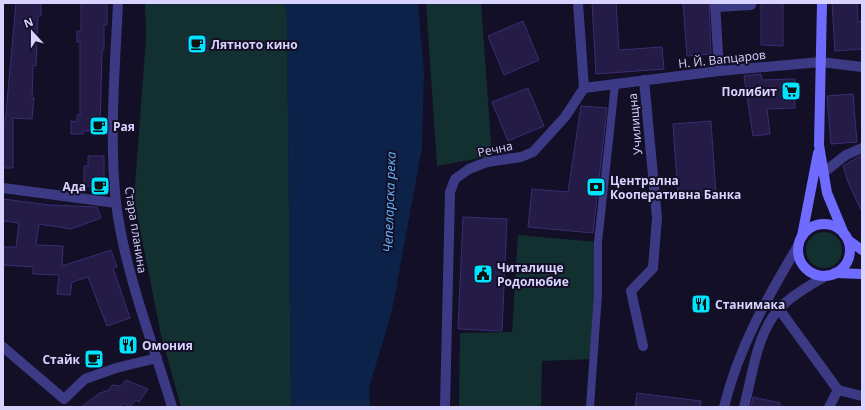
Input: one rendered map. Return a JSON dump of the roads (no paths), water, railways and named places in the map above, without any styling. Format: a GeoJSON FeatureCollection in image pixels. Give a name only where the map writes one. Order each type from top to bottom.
{"type":"FeatureCollection","features":[{"type":"Feature","properties":{"kind":"main road"},"geometry":{"type":"LineString","coordinates":[[822,3],[819,145],[800,240],[799,257],[805,267],[819,275],[862,274]]}},
{"type":"Feature","properties":{"kind":"main road"},"geometry":{"type":"LineString","coordinates":[[819,145],[827,193],[849,247],[846,262],[831,274]]}},
{"type":"Feature","properties":{"kind":"main road"},"geometry":{"type":"LineString","coordinates":[[800,240],[814,226],[822,224],[838,228],[846,237],[862,250]]}},
{"type":"Feature","properties":{"kind":"street","name":"Стара планина"},"geometry":{"type":"LineString","coordinates":[[118,3],[113,127],[116,203],[133,288],[172,407]]}},
{"type":"Feature","properties":{"kind":"street"},"geometry":{"type":"LineString","coordinates":[[578,3],[584,88]]}},
{"type":"Feature","properties":{"kind":"street"},"geometry":{"type":"LineString","coordinates":[[719,71],[715,5],[751,5],[750,3]]}},
{"type":"Feature","properties":{"kind":"street","name":"Н. Й. Вапцаров"},"geometry":{"type":"LineString","coordinates":[[584,88],[719,71],[820,62],[862,67]]}},
{"type":"Feature","properties":{"kind":"street","name":"Училищна"},"geometry":{"type":"LineString","coordinates":[[643,346],[631,291],[653,268],[657,218],[644,80]]}},
{"type":"Feature","properties":{"kind":"street"},"geometry":{"type":"LineString","coordinates":[[590,407],[598,294],[598,242],[615,84]]}},
{"type":"Feature","properties":{"kind":"street","name":"Речна"},"geometry":{"type":"LineString","coordinates":[[445,407],[450,192],[455,179],[469,169],[487,162],[521,157],[533,152],[565,117],[584,88]]}},
{"type":"Feature","properties":{"kind":"street"},"geometry":{"type":"LineString","coordinates":[[824,173],[846,155],[862,148]]}},
{"type":"Feature","properties":{"kind":"street"},"geometry":{"type":"LineString","coordinates":[[3,188],[116,203]]}},
{"type":"Feature","properties":{"kind":"street"},"geometry":{"type":"LineString","coordinates":[[724,407],[742,350],[753,324],[800,240]]}},
{"type":"Feature","properties":{"kind":"street"},"geometry":{"type":"LineString","coordinates":[[744,407],[763,337],[772,317],[794,296],[831,274]]}},
{"type":"Feature","properties":{"kind":"street"},"geometry":{"type":"LineString","coordinates":[[779,309],[838,390],[862,396]]}},
{"type":"Feature","properties":{"kind":"street"},"geometry":{"type":"LineString","coordinates":[[3,347],[64,399],[85,379],[116,368],[157,358]]}},
{"type":"Feature","properties":{"kind":"street"},"geometry":{"type":"LineString","coordinates":[[829,407],[838,390]]}},
{"type":"Feature","properties":{"kind":"water","name":"Чепеларска река"},"geometry":{"type":"Polygon","coordinates":[[[284,3],[418,3],[424,72],[422,148],[392,311],[369,388],[370,407],[291,407],[287,14],[284,3]]]}},
{"type":"Feature","properties":{"kind":"place","name":"Лятното кино"},"geometry":{"type":"Point","coordinates":[197,44]}},
{"type":"Feature","properties":{"kind":"place","name":"Полибит"},"geometry":{"type":"Point","coordinates":[791,91]}},
{"type":"Feature","properties":{"kind":"place","name":"Рая"},"geometry":{"type":"Point","coordinates":[99,126]}},
{"type":"Feature","properties":{"kind":"place","name":"Ада"},"geometry":{"type":"Point","coordinates":[100,186]}},
{"type":"Feature","properties":{"kind":"place","name":"Централна Кооперативна Банка"},"geometry":{"type":"Point","coordinates":[596,187]}},
{"type":"Feature","properties":{"kind":"place","name":"Читалище Родолюбие"},"geometry":{"type":"Point","coordinates":[483,274]}},
{"type":"Feature","properties":{"kind":"place","name":"Станимака"},"geometry":{"type":"Point","coordinates":[701,304]}},
{"type":"Feature","properties":{"kind":"place","name":"Омония"},"geometry":{"type":"Point","coordinates":[128,345]}},
{"type":"Feature","properties":{"kind":"place","name":"Стайк"},"geometry":{"type":"Point","coordinates":[94,359]}}]}
